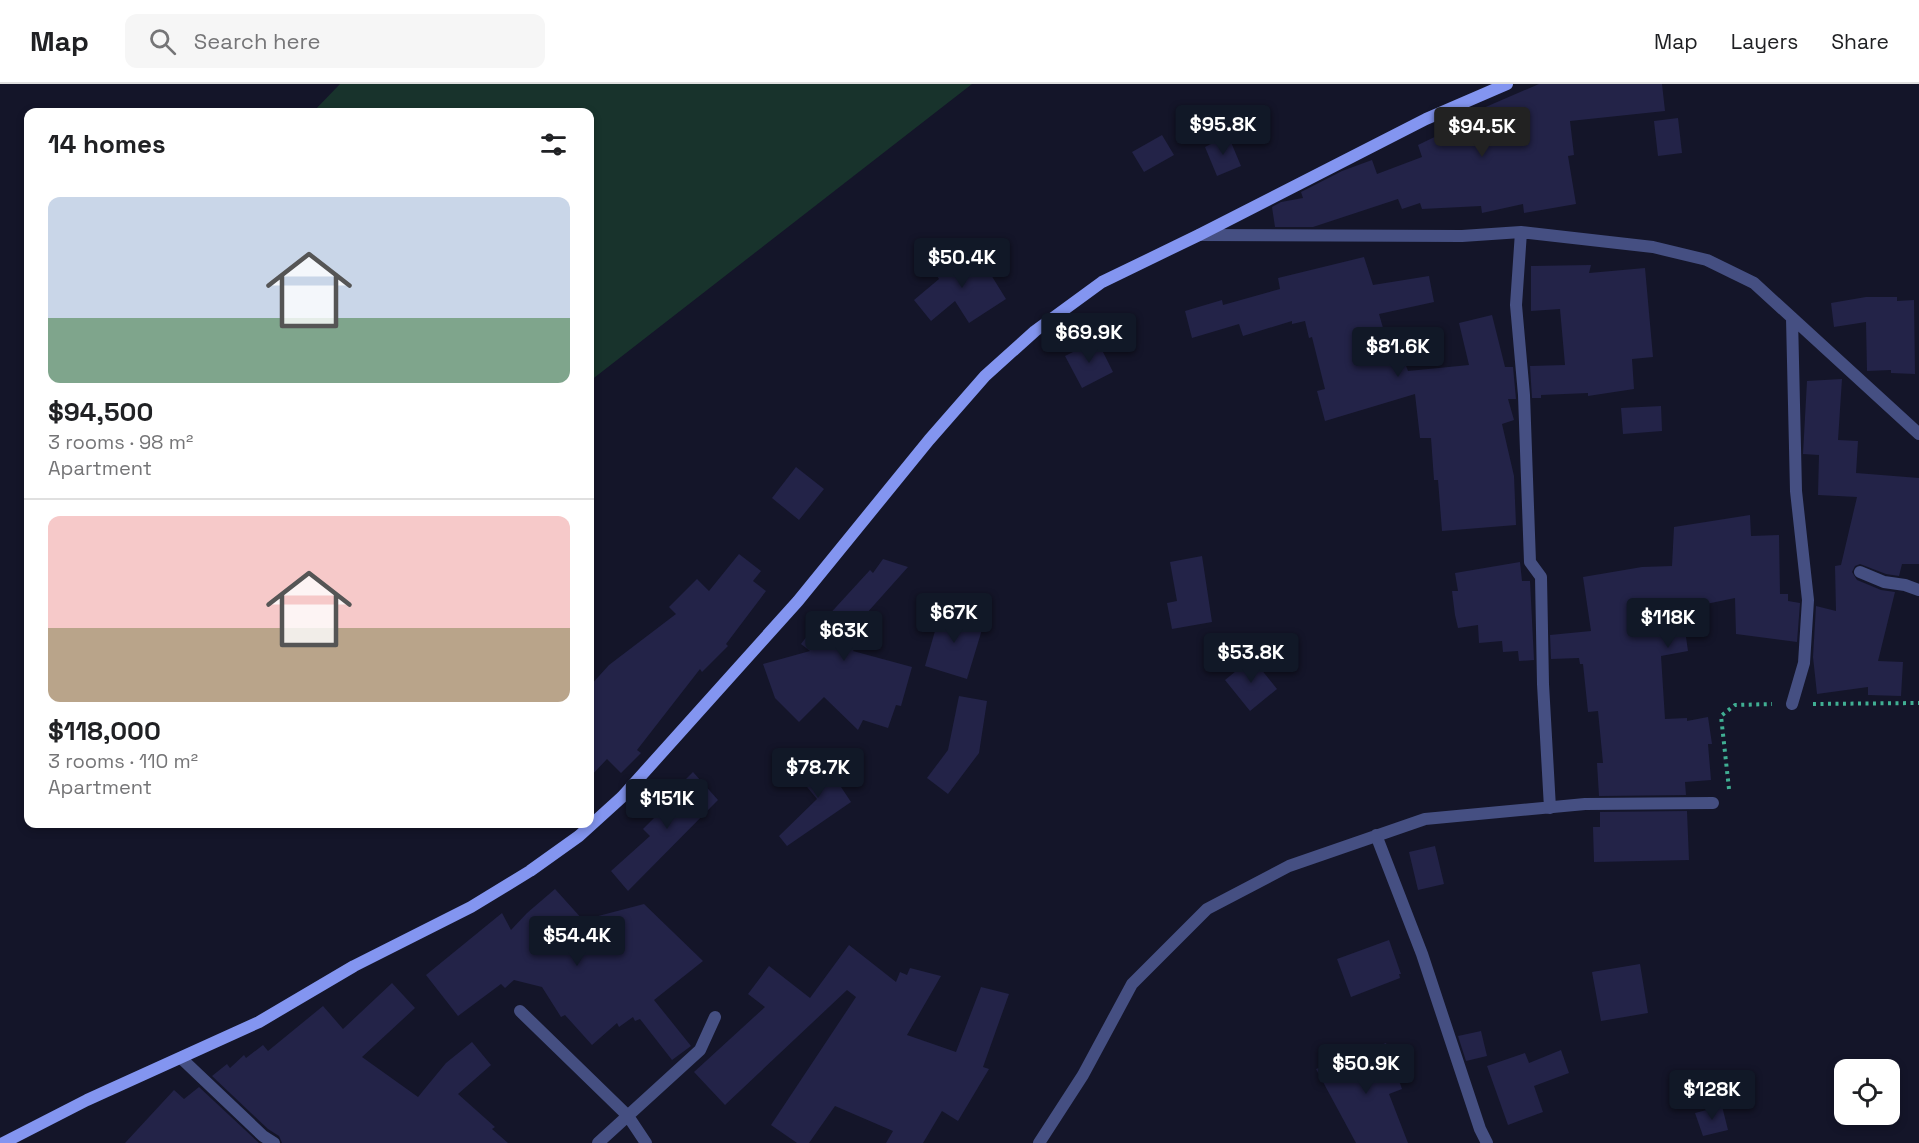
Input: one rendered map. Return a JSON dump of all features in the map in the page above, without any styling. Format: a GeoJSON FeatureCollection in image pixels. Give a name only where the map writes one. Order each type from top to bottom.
{"type":"FeatureCollection","features":[{"type":"Feature","properties":{"kind":"main road"},"geometry":{"type":"LineString","coordinates":[[594,822],[622,797],[798,601],[929,440],[985,376],[1035,331],[1102,282],[1426,119],[1507,84]]}},
{"type":"Feature","properties":{"kind":"main road"},"geometry":{"type":"LineString","coordinates":[[3,1143],[87,1100],[260,1022],[354,966],[471,907],[530,871],[588,828]]}},
{"type":"Feature","properties":{"kind":"street"},"geometry":{"type":"LineString","coordinates":[[1199,235],[1450,236],[1521,232],[1653,247],[1707,260],[1755,283],[1919,434]]}},
{"type":"Feature","properties":{"kind":"street"},"geometry":{"type":"LineString","coordinates":[[1521,232],[1516,305],[1524,395],[1530,562],[1541,577],[1550,808]]}},
{"type":"Feature","properties":{"kind":"street"},"geometry":{"type":"LineString","coordinates":[[1792,318],[1796,491],[1808,600],[1804,663],[1792,704]]}},
{"type":"Feature","properties":{"kind":"street"},"geometry":{"type":"LineString","coordinates":[[1860,572],[1884,582],[1919,590]]}},
{"type":"Feature","properties":{"kind":"street"},"geometry":{"type":"LineString","coordinates":[[1039,1143],[1083,1076],[1132,984],[1207,909],[1289,866],[1425,819],[1586,804],[1713,803]]}},
{"type":"Feature","properties":{"kind":"street"},"geometry":{"type":"LineString","coordinates":[[1376,835],[1422,954],[1480,1129],[1487,1143]]}},
{"type":"Feature","properties":{"kind":"street"},"geometry":{"type":"LineString","coordinates":[[520,1011],[628,1116],[646,1143]]}},
{"type":"Feature","properties":{"kind":"street"},"geometry":{"type":"LineString","coordinates":[[598,1143],[700,1050],[715,1017]]}},
{"type":"Feature","properties":{"kind":"street"},"geometry":{"type":"LineString","coordinates":[[182,1059],[263,1136],[274,1143]]}},
{"type":"Feature","properties":{"kind":"green space"},"geometry":{"type":"Polygon","coordinates":[[[340,84],[972,84],[594,378],[594,108],[317,108],[340,84]]]}},
{"type":"Feature","properties":{"kind":"building"},"geometry":{"type":"Polygon","coordinates":[[[1539,84],[1662,84],[1665,111],[1570,121],[1574,155],[1568,156],[1576,204],[1524,213],[1523,204],[1482,213],[1481,206],[1422,209],[1420,203],[1402,209],[1398,199],[1313,227],[1275,227],[1272,207],[1281,202],[1303,198],[1301,192],[1342,171],[1372,160],[1377,174],[1422,157],[1418,145],[1482,114],[1481,109],[1539,84]]]}},
{"type":"Feature","properties":{"kind":"building"},"geometry":{"type":"Polygon","coordinates":[[[1678,118],[1682,153],[1658,156],[1654,121],[1678,118]]]}},
{"type":"Feature","properties":{"kind":"building"},"geometry":{"type":"Polygon","coordinates":[[[1162,135],[1174,155],[1144,172],[1132,152],[1162,135]]]}},
{"type":"Feature","properties":{"kind":"building"},"geometry":{"type":"Polygon","coordinates":[[[1228,135],[1241,166],[1217,176],[1205,147],[1228,135]]]}},
{"type":"Feature","properties":{"kind":"building"},"geometry":{"type":"Polygon","coordinates":[[[975,249],[1006,299],[969,323],[955,301],[931,321],[914,300],[939,279],[935,273],[975,249]]]}},
{"type":"Feature","properties":{"kind":"building"},"geometry":{"type":"Polygon","coordinates":[[[1364,257],[1373,285],[1429,276],[1434,302],[1379,314],[1394,366],[1405,363],[1408,371],[1469,365],[1459,323],[1492,315],[1505,367],[1513,367],[1516,399],[1508,399],[1514,420],[1502,424],[1514,476],[1516,525],[1442,531],[1438,480],[1434,480],[1431,438],[1420,438],[1415,394],[1325,421],[1317,391],[1325,389],[1312,337],[1309,338],[1305,321],[1292,324],[1292,321],[1243,336],[1239,324],[1192,338],[1185,311],[1222,300],[1223,305],[1280,289],[1278,278],[1364,257]]]}},
{"type":"Feature","properties":{"kind":"building"},"geometry":{"type":"Polygon","coordinates":[[[1591,265],[1589,273],[1645,268],[1653,357],[1632,359],[1634,389],[1588,396],[1588,393],[1541,395],[1541,398],[1532,398],[1530,366],[1565,365],[1560,309],[1531,311],[1531,266],[1591,265]]]}},
{"type":"Feature","properties":{"kind":"building"},"geometry":{"type":"Polygon","coordinates":[[[1866,297],[1897,297],[1897,301],[1914,300],[1915,374],[1891,373],[1891,370],[1867,371],[1866,322],[1834,327],[1831,303],[1866,297]]]}},
{"type":"Feature","properties":{"kind":"building"},"geometry":{"type":"Polygon","coordinates":[[[1097,340],[1113,372],[1082,388],[1065,356],[1097,340]]]}},
{"type":"Feature","properties":{"kind":"building"},"geometry":{"type":"Polygon","coordinates":[[[1842,379],[1838,440],[1858,441],[1856,473],[1919,478],[1919,564],[1902,564],[1899,576],[1886,574],[1860,564],[1855,566],[1852,572],[1857,580],[1881,590],[1895,592],[1878,661],[1903,662],[1901,696],[1868,695],[1868,687],[1817,694],[1813,657],[1816,606],[1836,611],[1835,566],[1841,565],[1857,497],[1818,495],[1819,455],[1803,454],[1807,381],[1842,379]]]}},
{"type":"Feature","properties":{"kind":"building"},"geometry":{"type":"Polygon","coordinates":[[[1661,406],[1662,431],[1623,434],[1621,408],[1661,406]]]}},
{"type":"Feature","properties":{"kind":"building"},"geometry":{"type":"Polygon","coordinates":[[[796,467],[824,489],[799,520],[772,498],[796,467]]]}},
{"type":"Feature","properties":{"kind":"building"},"geometry":{"type":"Polygon","coordinates":[[[1750,515],[1751,536],[1779,535],[1780,594],[1788,594],[1788,601],[1800,603],[1797,642],[1736,634],[1735,598],[1682,609],[1688,651],[1661,656],[1665,719],[1687,718],[1687,721],[1708,717],[1712,744],[1708,744],[1711,780],[1685,782],[1686,795],[1599,796],[1597,763],[1603,763],[1598,711],[1588,712],[1583,664],[1580,664],[1579,658],[1551,659],[1550,635],[1591,631],[1583,577],[1642,567],[1672,566],[1674,527],[1750,515]]]}},
{"type":"Feature","properties":{"kind":"building"},"geometry":{"type":"Polygon","coordinates":[[[739,554],[761,571],[753,581],[766,591],[726,644],[728,646],[702,672],[700,669],[637,750],[641,753],[621,773],[607,759],[594,773],[594,682],[609,665],[676,614],[669,607],[697,579],[709,591],[739,554]]]}},
{"type":"Feature","properties":{"kind":"building"},"geometry":{"type":"Polygon","coordinates":[[[1202,556],[1212,622],[1172,629],[1167,603],[1177,601],[1170,562],[1202,556]]]}},
{"type":"Feature","properties":{"kind":"building"},"geometry":{"type":"Polygon","coordinates":[[[883,559],[908,567],[849,633],[860,641],[853,651],[912,667],[901,706],[896,705],[888,728],[863,720],[858,730],[824,697],[799,722],[775,698],[763,664],[810,651],[801,644],[823,615],[826,618],[870,570],[873,573],[883,559]]]}},
{"type":"Feature","properties":{"kind":"building"},"geometry":{"type":"Polygon","coordinates":[[[1520,562],[1522,581],[1530,581],[1534,660],[1519,661],[1518,651],[1503,652],[1502,641],[1479,643],[1478,625],[1458,628],[1452,591],[1458,591],[1455,573],[1520,562]]]}},
{"type":"Feature","properties":{"kind":"building"},"geometry":{"type":"Polygon","coordinates":[[[941,610],[984,623],[967,679],[925,666],[941,610]]]}},
{"type":"Feature","properties":{"kind":"building"},"geometry":{"type":"Polygon","coordinates":[[[1252,658],[1277,689],[1250,711],[1225,680],[1252,658]]]}},
{"type":"Feature","properties":{"kind":"building"},"geometry":{"type":"Polygon","coordinates":[[[959,696],[987,701],[979,753],[948,794],[927,778],[948,750],[959,696]]]}},
{"type":"Feature","properties":{"kind":"building"},"geometry":{"type":"Polygon","coordinates":[[[819,753],[842,782],[839,784],[851,802],[787,846],[779,836],[817,799],[798,776],[819,753]]]}},
{"type":"Feature","properties":{"kind":"building"},"geometry":{"type":"Polygon","coordinates":[[[693,772],[718,800],[628,891],[611,871],[650,836],[643,829],[674,798],[671,794],[693,772]]]}},
{"type":"Feature","properties":{"kind":"building"},"geometry":{"type":"Polygon","coordinates":[[[1687,811],[1689,860],[1594,862],[1593,827],[1600,827],[1600,812],[1687,811]]]}},
{"type":"Feature","properties":{"kind":"building"},"geometry":{"type":"Polygon","coordinates":[[[1435,846],[1444,884],[1418,890],[1409,852],[1435,846]]]}},
{"type":"Feature","properties":{"kind":"building"},"geometry":{"type":"Polygon","coordinates":[[[555,889],[583,920],[644,904],[703,961],[654,1000],[691,1046],[672,1060],[640,1019],[635,1021],[633,1017],[619,1027],[617,1023],[592,1045],[565,1015],[561,1017],[542,987],[514,980],[505,988],[501,984],[458,1016],[426,975],[502,913],[511,930],[555,889]]]}},
{"type":"Feature","properties":{"kind":"building"},"geometry":{"type":"Polygon","coordinates":[[[1389,940],[1401,974],[1399,974],[1400,978],[1351,997],[1337,959],[1389,940]]]}},
{"type":"Feature","properties":{"kind":"building"},"geometry":{"type":"Polygon","coordinates":[[[849,945],[896,982],[900,972],[907,975],[910,968],[941,976],[907,1035],[956,1052],[981,987],[1009,994],[983,1067],[989,1069],[958,1121],[942,1111],[923,1143],[886,1143],[893,1131],[835,1106],[809,1143],[797,1143],[771,1125],[856,997],[847,990],[725,1105],[694,1072],[765,1007],[748,994],[769,966],[810,998],[849,945]]]}},
{"type":"Feature","properties":{"kind":"building"},"geometry":{"type":"Polygon","coordinates":[[[1640,964],[1648,1013],[1601,1021],[1592,972],[1640,964]]]}},
{"type":"Feature","properties":{"kind":"building"},"geometry":{"type":"Polygon","coordinates":[[[392,983],[415,1008],[362,1057],[418,1097],[446,1063],[472,1042],[491,1065],[458,1094],[495,1127],[492,1129],[508,1143],[282,1143],[279,1136],[268,1129],[212,1076],[227,1064],[230,1068],[244,1055],[246,1058],[263,1045],[268,1051],[323,1006],[343,1029],[392,983]]]}},
{"type":"Feature","properties":{"kind":"building"},"geometry":{"type":"Polygon","coordinates":[[[1481,1031],[1487,1056],[1466,1061],[1458,1036],[1481,1031]]]}},
{"type":"Feature","properties":{"kind":"building"},"geometry":{"type":"Polygon","coordinates":[[[1386,1043],[1402,1089],[1389,1094],[1408,1143],[1356,1143],[1316,1069],[1386,1043]]]}},
{"type":"Feature","properties":{"kind":"building"},"geometry":{"type":"Polygon","coordinates":[[[1561,1050],[1569,1073],[1534,1086],[1543,1112],[1508,1125],[1487,1066],[1525,1053],[1529,1063],[1561,1050]]]}},
{"type":"Feature","properties":{"kind":"building"},"geometry":{"type":"Polygon","coordinates":[[[199,1087],[259,1143],[125,1143],[174,1090],[184,1099],[199,1087]]]}},
{"type":"Feature","properties":{"kind":"building"},"geometry":{"type":"Polygon","coordinates":[[[1722,1106],[1728,1130],[1703,1136],[1695,1113],[1722,1106]]]}}]}
